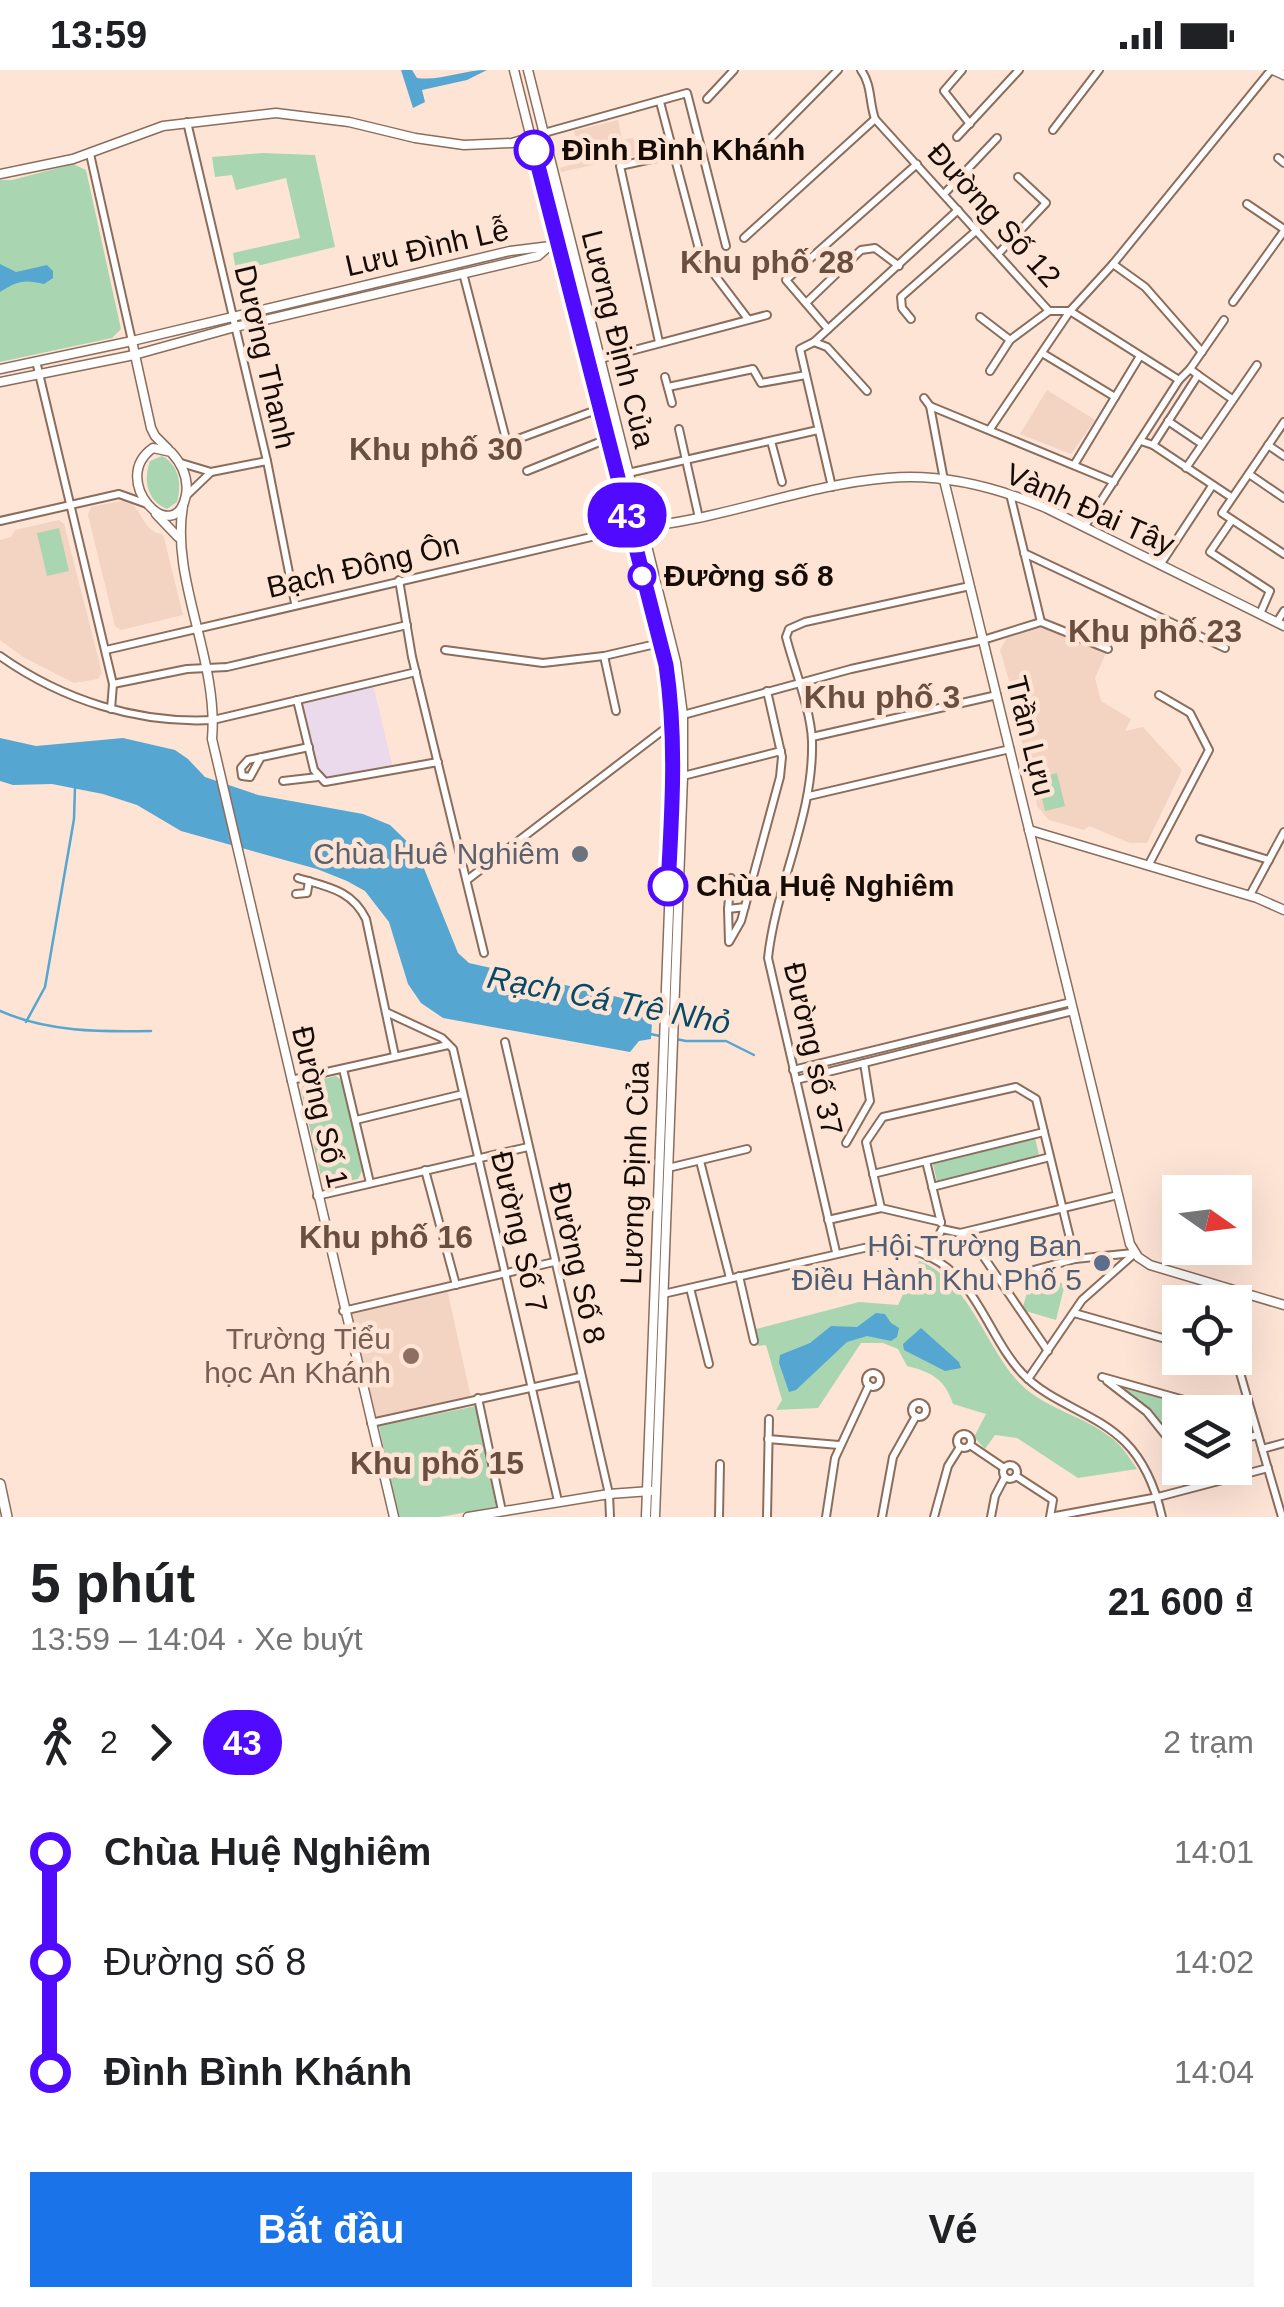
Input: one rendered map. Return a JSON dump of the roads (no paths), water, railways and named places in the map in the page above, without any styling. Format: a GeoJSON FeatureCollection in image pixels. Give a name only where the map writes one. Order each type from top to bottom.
{"type":"FeatureCollection","features":[{"type":"Feature","properties":{"kind":"main road"},"geometry":{"type":"LineString","coordinates":[[0,1484],[8,1517]]}},
{"type":"Feature","properties":{"kind":"street","name":"Lương Định Của"},"geometry":{"type":"LineString","coordinates":[[514,70],[660,643],[672,723],[674,778],[660,1079],[651,1491],[655,1517]]}},
{"type":"Feature","properties":{"kind":"street","name":"Lương Định Của"},"geometry":{"type":"LineString","coordinates":[[528,70],[676,662],[683,715],[684,776],[663,1294],[651,1491],[646,1517]]}},
{"type":"Feature","properties":{"kind":"street"},"geometry":{"type":"LineString","coordinates":[[707,99],[734,70]]}},
{"type":"Feature","properties":{"kind":"street"},"geometry":{"type":"LineString","coordinates":[[756,153],[838,70]]}},
{"type":"Feature","properties":{"kind":"street"},"geometry":{"type":"LineString","coordinates":[[962,70],[944,92],[970,124]]}},
{"type":"Feature","properties":{"kind":"street"},"geometry":{"type":"LineString","coordinates":[[956,138],[1019,70]]}},
{"type":"Feature","properties":{"kind":"street"},"geometry":{"type":"LineString","coordinates":[[1053,130],[1100,70]]}},
{"type":"Feature","properties":{"kind":"street"},"geometry":{"type":"LineString","coordinates":[[1272,70],[1284,75]]}},
{"type":"Feature","properties":{"kind":"street","name":"Đường Số 12"},"geometry":{"type":"LineString","coordinates":[[863,71],[869,82],[875,119],[1050,311],[1070,311],[1272,70]]}},
{"type":"Feature","properties":{"kind":"street"},"geometry":{"type":"LineString","coordinates":[[0,174],[90,154],[137,134],[187,122],[276,112],[464,145],[512,143],[686,94],[726,246]]}},
{"type":"Feature","properties":{"kind":"street"},"geometry":{"type":"LineString","coordinates":[[660,102],[701,257],[748,319]]}},
{"type":"Feature","properties":{"kind":"street"},"geometry":{"type":"LineString","coordinates":[[744,238],[875,119]]}},
{"type":"Feature","properties":{"kind":"street","name":"Dương Thanh"},"geometry":{"type":"LineString","coordinates":[[187,122],[267,461],[296,604]]}},
{"type":"Feature","properties":{"kind":"street"},"geometry":{"type":"LineString","coordinates":[[944,194],[997,138]]}},
{"type":"Feature","properties":{"kind":"street"},"geometry":{"type":"LineString","coordinates":[[90,154],[152,428],[179,461],[187,482],[179,538]]}},
{"type":"Feature","properties":{"kind":"street"},"geometry":{"type":"LineString","coordinates":[[659,342],[620,166],[674,154]]}},
{"type":"Feature","properties":{"kind":"street"},"geometry":{"type":"LineString","coordinates":[[828,329],[786,283],[787,279],[917,164]]}},
{"type":"Feature","properties":{"kind":"street"},"geometry":{"type":"LineString","coordinates":[[998,254],[1046,203],[1018,177]]}},
{"type":"Feature","properties":{"kind":"street"},"geometry":{"type":"LineString","coordinates":[[1233,302],[1284,230],[1247,204]]}},
{"type":"Feature","properties":{"kind":"street"},"geometry":{"type":"LineString","coordinates":[[832,487],[800,349],[814,342],[958,210]]}},
{"type":"Feature","properties":{"kind":"street"},"geometry":{"type":"LineString","coordinates":[[911,319],[902,308],[901,297],[976,230]]}},
{"type":"Feature","properties":{"kind":"street"},"geometry":{"type":"LineString","coordinates":[[547,248],[559,245]]}},
{"type":"Feature","properties":{"kind":"street","name":"Lưu Đình Lễ"},"geometry":{"type":"LineString","coordinates":[[0,369],[510,251],[547,248]]}},
{"type":"Feature","properties":{"kind":"street","name":"Lưu Đình Lễ"},"geometry":{"type":"LineString","coordinates":[[0,382],[134,355],[235,327],[538,256],[547,248]]}},
{"type":"Feature","properties":{"kind":"street"},"geometry":{"type":"LineString","coordinates":[[806,303],[861,250],[874,248],[899,266]]}},
{"type":"Feature","properties":{"kind":"street"},"geometry":{"type":"LineString","coordinates":[[1113,264],[1156,299],[1202,352]]}},
{"type":"Feature","properties":{"kind":"street"},"geometry":{"type":"LineString","coordinates":[[463,273],[508,443],[601,408]]}},
{"type":"Feature","properties":{"kind":"street"},"geometry":{"type":"LineString","coordinates":[[990,371],[1010,340],[1050,311]]}},
{"type":"Feature","properties":{"kind":"street"},"geometry":{"type":"LineString","coordinates":[[990,428],[1070,311],[1179,380]]}},
{"type":"Feature","properties":{"kind":"street"},"geometry":{"type":"LineString","coordinates":[[589,362],[767,315]]}},
{"type":"Feature","properties":{"kind":"street"},"geometry":{"type":"LineString","coordinates":[[980,317],[1010,340]]}},
{"type":"Feature","properties":{"kind":"street"},"geometry":{"type":"LineString","coordinates":[[1084,526],[1179,380],[1224,320]]}},
{"type":"Feature","properties":{"kind":"street"},"geometry":{"type":"LineString","coordinates":[[814,342],[827,347],[867,392]]}},
{"type":"Feature","properties":{"kind":"street"},"geometry":{"type":"LineString","coordinates":[[1042,353],[1114,397]]}},
{"type":"Feature","properties":{"kind":"street"},"geometry":{"type":"LineString","coordinates":[[1074,464],[1140,356]]}},
{"type":"Feature","properties":{"kind":"street"},"geometry":{"type":"LineString","coordinates":[[36,361],[106,650],[113,684],[111,709]]}},
{"type":"Feature","properties":{"kind":"street"},"geometry":{"type":"LineString","coordinates":[[1186,468],[1257,365]]}},
{"type":"Feature","properties":{"kind":"street"},"geometry":{"type":"LineString","coordinates":[[668,387],[753,369],[760,383],[806,375]]}},
{"type":"Feature","properties":{"kind":"street"},"geometry":{"type":"LineString","coordinates":[[1190,369],[1232,399]]}},
{"type":"Feature","properties":{"kind":"street"},"geometry":{"type":"LineString","coordinates":[[1153,445],[1198,375]]}},
{"type":"Feature","properties":{"kind":"street"},"geometry":{"type":"LineString","coordinates":[[665,377],[672,402]]}},
{"type":"Feature","properties":{"kind":"street"},"geometry":{"type":"LineString","coordinates":[[924,398],[930,406],[944,480]]}},
{"type":"Feature","properties":{"kind":"street"},"geometry":{"type":"LineString","coordinates":[[930,406],[1114,482]]}},
{"type":"Feature","properties":{"kind":"street"},"geometry":{"type":"LineString","coordinates":[[1168,421],[1202,444]]}},
{"type":"Feature","properties":{"kind":"street"},"geometry":{"type":"LineString","coordinates":[[1284,422],[1222,513],[1284,554]]}},
{"type":"Feature","properties":{"kind":"street"},"geometry":{"type":"LineString","coordinates":[[152,428],[139,474],[141,494],[179,538]]}},
{"type":"Feature","properties":{"kind":"street"},"geometry":{"type":"LineString","coordinates":[[679,429],[698,518]]}},
{"type":"Feature","properties":{"kind":"street"},"geometry":{"type":"LineString","coordinates":[[628,473],[818,430]]}},
{"type":"Feature","properties":{"kind":"street"},"geometry":{"type":"LineString","coordinates":[[527,471],[608,439]]}},
{"type":"Feature","properties":{"kind":"street"},"geometry":{"type":"LineString","coordinates":[[771,441],[782,482]]}},
{"type":"Feature","properties":{"kind":"street"},"geometry":{"type":"LineString","coordinates":[[1141,441],[1231,497]]}},
{"type":"Feature","properties":{"kind":"street"},"geometry":{"type":"LineString","coordinates":[[1268,446],[1284,456]]}},
{"type":"Feature","properties":{"kind":"street"},"geometry":{"type":"LineString","coordinates":[[142,460],[154,448],[171,452]]}},
{"type":"Feature","properties":{"kind":"street"},"geometry":{"type":"LineString","coordinates":[[179,461],[211,472]]}},
{"type":"Feature","properties":{"kind":"street"},"geometry":{"type":"LineString","coordinates":[[120,494],[167,516],[178,512],[196,482],[211,472],[267,461]]}},
{"type":"Feature","properties":{"kind":"street"},"geometry":{"type":"LineString","coordinates":[[0,522],[120,494],[139,474]]}},
{"type":"Feature","properties":{"kind":"street"},"geometry":{"type":"LineString","coordinates":[[1249,474],[1284,498]]}},
{"type":"Feature","properties":{"kind":"street","name":"Vành Đai Tây"},"geometry":{"type":"LineString","coordinates":[[630,528],[698,518],[889,478],[944,480],[1010,494],[1084,526],[1281,624]]}},
{"type":"Feature","properties":{"kind":"street","name":"Trần Lựu"},"geometry":{"type":"LineString","coordinates":[[944,480],[1134,1253]]}},
{"type":"Feature","properties":{"kind":"street"},"geometry":{"type":"LineString","coordinates":[[1160,565],[1212,486]]}},
{"type":"Feature","properties":{"kind":"street"},"geometry":{"type":"LineString","coordinates":[[1010,494],[1041,622]]}},
{"type":"Feature","properties":{"kind":"street"},"geometry":{"type":"LineString","coordinates":[[1232,520],[1210,552],[1270,591],[1260,614]]}},
{"type":"Feature","properties":{"kind":"street","name":"Bạch Đông Ôn"},"geometry":{"type":"LineString","coordinates":[[106,650],[630,528]]}},
{"type":"Feature","properties":{"kind":"street","name":"Đường Số 1"},"geometry":{"type":"LineString","coordinates":[[179,538],[207,669],[216,757],[394,1517]]}},
{"type":"Feature","properties":{"kind":"street"},"geometry":{"type":"LineString","coordinates":[[1024,553],[1225,648]]}},
{"type":"Feature","properties":{"kind":"street"},"geometry":{"type":"LineString","coordinates":[[399,580],[416,672],[484,952]]}},
{"type":"Feature","properties":{"kind":"street","name":"Đường số 37"},"geometry":{"type":"LineString","coordinates":[[836,1252],[768,958],[775,913],[809,796],[812,737],[786,637],[788,629],[805,622],[970,586]]}},
{"type":"Feature","properties":{"kind":"street"},"geometry":{"type":"LineString","coordinates":[[1281,624],[1284,611]]}},
{"type":"Feature","properties":{"kind":"street"},"geometry":{"type":"LineString","coordinates":[[466,880],[683,715],[766,690],[983,640],[1041,622],[1108,649]]}},
{"type":"Feature","properties":{"kind":"street"},"geometry":{"type":"LineString","coordinates":[[113,684],[187,669],[227,667],[406,625]]}},
{"type":"Feature","properties":{"kind":"street"},"geometry":{"type":"LineString","coordinates":[[445,650],[543,663],[604,656],[660,643]]}},
{"type":"Feature","properties":{"kind":"street"},"geometry":{"type":"LineString","coordinates":[[0,656],[60,691],[111,709],[186,722],[213,720],[416,672]]}},
{"type":"Feature","properties":{"kind":"street"},"geometry":{"type":"LineString","coordinates":[[604,656],[616,710]]}},
{"type":"Feature","properties":{"kind":"street"},"geometry":{"type":"LineString","coordinates":[[731,878],[730,942],[745,906],[780,777],[781,751],[766,690]]}},
{"type":"Feature","properties":{"kind":"street"},"geometry":{"type":"LineString","coordinates":[[812,737],[996,695]]}},
{"type":"Feature","properties":{"kind":"street"},"geometry":{"type":"LineString","coordinates":[[1149,864],[1208,750],[1190,713],[1158,695]]}},
{"type":"Feature","properties":{"kind":"street"},"geometry":{"type":"LineString","coordinates":[[297,700],[318,777]]}},
{"type":"Feature","properties":{"kind":"street"},"geometry":{"type":"LineString","coordinates":[[261,757],[309,747]]}},
{"type":"Feature","properties":{"kind":"street"},"geometry":{"type":"LineString","coordinates":[[809,796],[1010,749]]}},
{"type":"Feature","properties":{"kind":"street"},"geometry":{"type":"LineString","coordinates":[[684,776],[781,751]]}},
{"type":"Feature","properties":{"kind":"street"},"geometry":{"type":"LineString","coordinates":[[283,782],[318,777],[334,782],[438,762]]}},
{"type":"Feature","properties":{"kind":"street"},"geometry":{"type":"LineString","coordinates":[[1029,830],[1149,864],[1284,910]]}},
{"type":"Feature","properties":{"kind":"street"},"geometry":{"type":"LineString","coordinates":[[1250,896],[1284,832]]}},
{"type":"Feature","properties":{"kind":"street"},"geometry":{"type":"LineString","coordinates":[[1200,839],[1284,859]]}},
{"type":"Feature","properties":{"kind":"street"},"geometry":{"type":"LineString","coordinates":[[298,878],[345,892],[359,905],[366,919],[395,1056]]}},
{"type":"Feature","properties":{"kind":"street"},"geometry":{"type":"LineString","coordinates":[[296,894],[306,893],[310,881]]}},
{"type":"Feature","properties":{"kind":"street"},"geometry":{"type":"LineString","coordinates":[[728,909],[745,906]]}},
{"type":"Feature","properties":{"kind":"street"},"geometry":{"type":"LineString","coordinates":[[793,1070],[1072,1006]]}},
{"type":"Feature","properties":{"kind":"street"},"geometry":{"type":"LineString","coordinates":[[796,1080],[1072,1006]]}},
{"type":"Feature","properties":{"kind":"street"},"geometry":{"type":"LineString","coordinates":[[386,1012],[449,1044]]}},
{"type":"Feature","properties":{"kind":"street","name":"Đường Số 8"},"geometry":{"type":"LineString","coordinates":[[505,1042],[609,1494],[610,1517]]}},
{"type":"Feature","properties":{"kind":"street"},"geometry":{"type":"LineString","coordinates":[[291,1080],[449,1044]]}},
{"type":"Feature","properties":{"kind":"street","name":"Đường Số 7"},"geometry":{"type":"LineString","coordinates":[[449,1044],[480,1158],[558,1501]]}},
{"type":"Feature","properties":{"kind":"street"},"geometry":{"type":"LineString","coordinates":[[846,1143],[870,1102],[864,1063]]}},
{"type":"Feature","properties":{"kind":"street"},"geometry":{"type":"LineString","coordinates":[[343,1068],[370,1183]]}},
{"type":"Feature","properties":{"kind":"street"},"geometry":{"type":"LineString","coordinates":[[881,1208],[866,1142],[883,1117],[1016,1087],[1036,1099],[1075,1259]]}},
{"type":"Feature","properties":{"kind":"street"},"geometry":{"type":"LineString","coordinates":[[356,1120],[463,1094]]}},
{"type":"Feature","properties":{"kind":"street"},"geometry":{"type":"LineString","coordinates":[[873,1174],[1044,1132]]}},
{"type":"Feature","properties":{"kind":"street"},"geometry":{"type":"LineString","coordinates":[[317,1196],[528,1147]]}},
{"type":"Feature","properties":{"kind":"street"},"geometry":{"type":"LineString","coordinates":[[668,1168],[747,1149]]}},
{"type":"Feature","properties":{"kind":"street"},"geometry":{"type":"LineString","coordinates":[[932,1187],[1050,1157]]}},
{"type":"Feature","properties":{"kind":"street"},"geometry":{"type":"LineString","coordinates":[[700,1161],[730,1278]]}},
{"type":"Feature","properties":{"kind":"street"},"geometry":{"type":"LineString","coordinates":[[926,1161],[941,1226],[928,1257]]}},
{"type":"Feature","properties":{"kind":"street"},"geometry":{"type":"LineString","coordinates":[[425,1170],[456,1284]]}},
{"type":"Feature","properties":{"kind":"street"},"geometry":{"type":"LineString","coordinates":[[960,1233],[1118,1194]]}},
{"type":"Feature","properties":{"kind":"street"},"geometry":{"type":"LineString","coordinates":[[828,1220],[881,1208],[960,1233],[981,1252],[1048,1351]]}},
{"type":"Feature","properties":{"kind":"street"},"geometry":{"type":"LineString","coordinates":[[663,1294],[836,1252],[882,1245],[928,1257],[960,1282],[1009,1358],[1028,1380],[1099,1422],[1126,1443],[1158,1498],[1162,1517]]}},
{"type":"Feature","properties":{"kind":"street"},"geometry":{"type":"LineString","coordinates":[[1028,1380],[1082,1300],[1134,1253]]}},
{"type":"Feature","properties":{"kind":"street"},"geometry":{"type":"LineString","coordinates":[[1000,1278],[1075,1259],[1134,1253],[1150,1265],[1284,1305]]}},
{"type":"Feature","properties":{"kind":"street"},"geometry":{"type":"LineString","coordinates":[[344,1311],[554,1262]]}},
{"type":"Feature","properties":{"kind":"street"},"geometry":{"type":"LineString","coordinates":[[740,1276],[754,1341]]}},
{"type":"Feature","properties":{"kind":"street"},"geometry":{"type":"LineString","coordinates":[[690,1288],[709,1364]]}},
{"type":"Feature","properties":{"kind":"street"},"geometry":{"type":"LineString","coordinates":[[1074,1312],[1162,1338]]}},
{"type":"Feature","properties":{"kind":"street"},"geometry":{"type":"LineString","coordinates":[[1241,1375],[1282,1517]]}},
{"type":"Feature","properties":{"kind":"street"},"geometry":{"type":"LineString","coordinates":[[370,1424],[580,1377]]}},
{"type":"Feature","properties":{"kind":"street"},"geometry":{"type":"LineString","coordinates":[[1162,1431],[1147,1412],[1102,1377],[1166,1395]]}},
{"type":"Feature","properties":{"kind":"street"},"geometry":{"type":"LineString","coordinates":[[826,1517],[830,1477],[839,1445],[869,1385]]}},
{"type":"Feature","properties":{"kind":"street"},"geometry":{"type":"LineString","coordinates":[[478,1398],[502,1512]]}},
{"type":"Feature","properties":{"kind":"street"},"geometry":{"type":"LineString","coordinates":[[882,1517],[893,1457],[916,1416]]}},
{"type":"Feature","properties":{"kind":"street"},"geometry":{"type":"LineString","coordinates":[[766,1517],[769,1418]]}},
{"type":"Feature","properties":{"kind":"street"},"geometry":{"type":"LineString","coordinates":[[960,1447],[957,1441],[962,1434],[969,1436],[970,1445],[1004,1472]]}},
{"type":"Feature","properties":{"kind":"street"},"geometry":{"type":"LineString","coordinates":[[1252,1437],[1258,1435]]}},
{"type":"Feature","properties":{"kind":"street"},"geometry":{"type":"LineString","coordinates":[[768,1439],[839,1445]]}},
{"type":"Feature","properties":{"kind":"street"},"geometry":{"type":"LineString","coordinates":[[1262,1448],[1284,1443]]}},
{"type":"Feature","properties":{"kind":"street"},"geometry":{"type":"LineString","coordinates":[[934,1517],[948,1466],[960,1447],[970,1445]]}},
{"type":"Feature","properties":{"kind":"street"},"geometry":{"type":"LineString","coordinates":[[718,1517],[720,1464]]}},
{"type":"Feature","properties":{"kind":"street"},"geometry":{"type":"LineString","coordinates":[[991,1517],[1004,1472],[1014,1466],[1016,1476],[1052,1500],[1050,1517],[1098,1514],[1268,1468]]}},
{"type":"Feature","properties":{"kind":"street"},"geometry":{"type":"LineString","coordinates":[[468,1517],[558,1501],[651,1491]]}},
{"type":"Feature","properties":{"kind":"water"},"geometry":{"type":"Polygon","coordinates":[[[401,70],[412,70],[417,78],[426,79],[487,70],[467,80],[422,90],[425,102],[413,108],[401,70]]]}},
{"type":"Feature","properties":{"kind":"water"},"geometry":{"type":"Polygon","coordinates":[[[0,264],[16,272],[47,265],[53,278],[44,284],[21,282],[0,292],[0,264]]]}},
{"type":"Feature","properties":{"kind":"water","name":"Rạch Cá Trê Nhỏ"},"geometry":{"type":"Polygon","coordinates":[[[0,738],[36,746],[123,738],[175,750],[205,777],[258,795],[363,814],[390,825],[417,851],[458,953],[469,963],[653,1005],[651,1039],[639,1041],[630,1052],[443,1018],[421,1003],[408,984],[389,922],[365,891],[317,869],[181,831],[137,805],[103,794],[52,784],[13,785],[0,781],[0,738]]]}},
{"type":"Feature","properties":{"kind":"water"},"geometry":{"type":"Polygon","coordinates":[[[876,1313],[885,1314],[899,1328],[897,1337],[891,1341],[867,1336],[847,1342],[796,1390],[789,1392],[780,1355],[810,1343],[831,1326],[857,1327],[876,1313]]]}},
{"type":"Feature","properties":{"kind":"water"},"geometry":{"type":"Polygon","coordinates":[[[921,1328],[961,1368],[945,1371],[904,1350],[903,1344],[921,1328]]]}},
{"type":"Feature","properties":{"kind":"waterway"},"geometry":{"type":"LineString","coordinates":[[26,1022],[45,987],[74,819],[75,787]]}},
{"type":"Feature","properties":{"kind":"waterway"},"geometry":{"type":"LineString","coordinates":[[0,1011],[55,1027],[151,1031]]}},
{"type":"Feature","properties":{"kind":"waterway","name":"Rạch Cá Trê Nhỏ"},"geometry":{"type":"LineString","coordinates":[[650,1034],[686,1041],[726,1041],[754,1055]]}},
{"type":"Feature","properties":{"kind":"place","name":"Đình Bình Khánh"},"geometry":{"type":"Point","coordinates":[534,150]}},
{"type":"Feature","properties":{"kind":"place","name":"Đường số 8"},"geometry":{"type":"Point","coordinates":[642,576]}},
{"type":"Feature","properties":{"kind":"place","name":"Chùa Huê Nghiêm"},"geometry":{"type":"Point","coordinates":[580,854]}},
{"type":"Feature","properties":{"kind":"place","name":"Chùa Huệ Nghiêm"},"geometry":{"type":"Point","coordinates":[668,886]}},
{"type":"Feature","properties":{"kind":"place","name":"Hội Trường Ban Điều Hành Khu Phố 5"},"geometry":{"type":"Point","coordinates":[1102,1263]}},
{"type":"Feature","properties":{"kind":"place","name":"Trường Tiểu học An Khánh"},"geometry":{"type":"Point","coordinates":[411,1356]}},
{"type":"Feature","properties":{"kind":"district","name":"Khu phố 28"},"geometry":{"type":"Point","coordinates":[767,262]}},
{"type":"Feature","properties":{"kind":"district","name":"Khu phố 30"},"geometry":{"type":"Point","coordinates":[436,449]}},
{"type":"Feature","properties":{"kind":"district","name":"Khu phố 23"},"geometry":{"type":"Point","coordinates":[1155,631]}},
{"type":"Feature","properties":{"kind":"district","name":"Khu phố 3"},"geometry":{"type":"Point","coordinates":[882,697]}},
{"type":"Feature","properties":{"kind":"district","name":"Khu phố 16"},"geometry":{"type":"Point","coordinates":[386,1237]}},
{"type":"Feature","properties":{"kind":"district","name":"Khu phố 15"},"geometry":{"type":"Point","coordinates":[437,1463]}}]}
